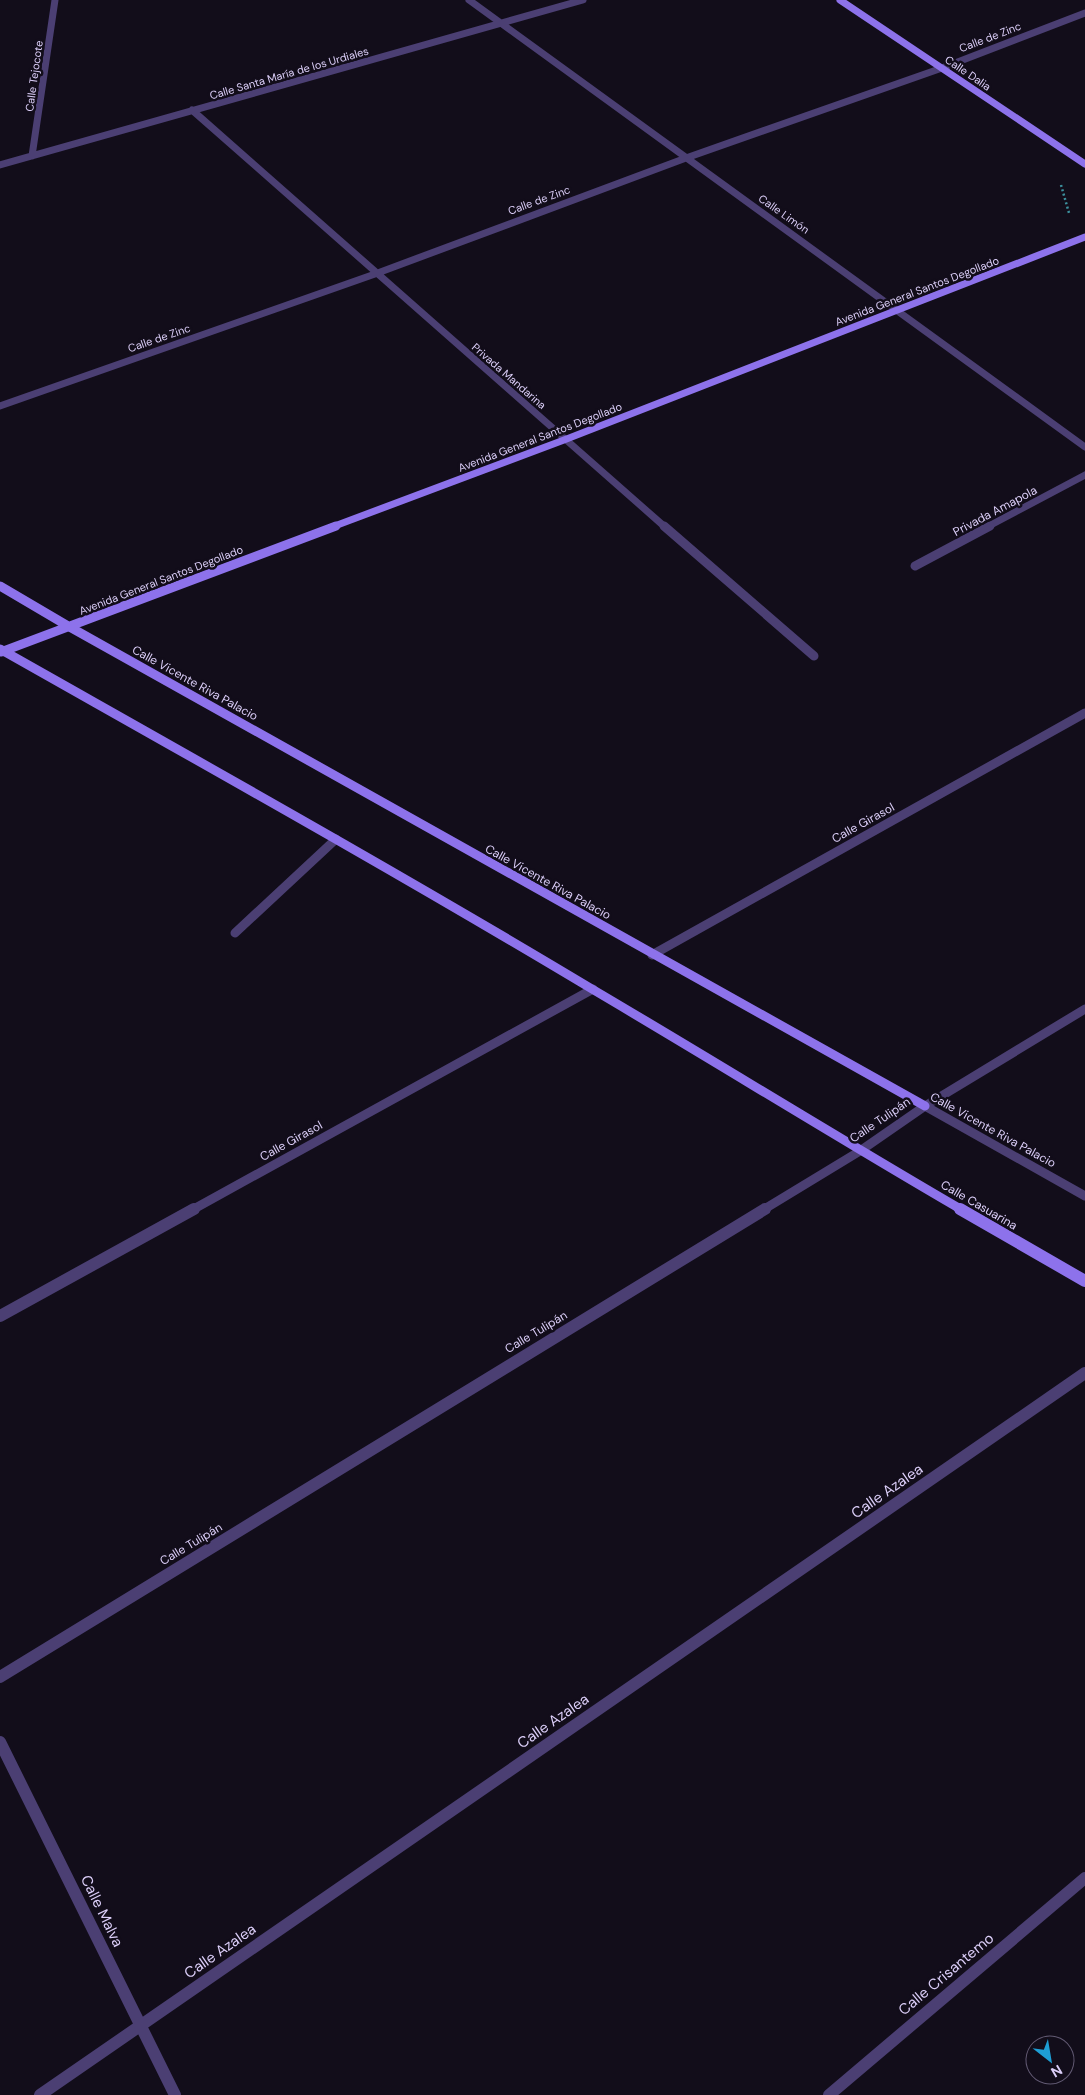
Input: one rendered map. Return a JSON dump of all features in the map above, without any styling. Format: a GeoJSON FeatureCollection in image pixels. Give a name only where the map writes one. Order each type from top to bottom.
{"type":"FeatureCollection","features":[{"type":"Feature","properties":{"kind":"street","name":"Calle Tejocote"},"geometry":{"type":"LineString","coordinates":[[32,156],[55,0]]}},
{"type":"Feature","properties":{"kind":"street","name":"Calle Limón"},"geometry":{"type":"LineString","coordinates":[[470,0],[686,158],[900,310],[1085,447]]}},
{"type":"Feature","properties":{"kind":"street","name":"Calle Santa María de los Urdiales"},"geometry":{"type":"LineString","coordinates":[[0,165],[583,0]]}},
{"type":"Feature","properties":{"kind":"street","name":"Calle Dalia"},"geometry":{"type":"LineString","coordinates":[[840,0],[1085,164]]}},
{"type":"Feature","properties":{"kind":"street","name":"Calle de Zinc"},"geometry":{"type":"LineString","coordinates":[[0,406],[375,274],[686,158],[942,68],[1085,13]]}},
{"type":"Feature","properties":{"kind":"street","name":"Privada Mandarina"},"geometry":{"type":"LineString","coordinates":[[192,110],[564,440],[814,656]]}},
{"type":"Feature","properties":{"kind":"street","name":"Avenida General Santos Degollado"},"geometry":{"type":"LineString","coordinates":[[1,651],[564,440],[1085,237]]}},
{"type":"Feature","properties":{"kind":"street","name":"Privada Amapola"},"geometry":{"type":"LineString","coordinates":[[915,566],[1085,475]]}},
{"type":"Feature","properties":{"kind":"street","name":"Calle Vicente Riva Palacio"},"geometry":{"type":"LineString","coordinates":[[0,586],[652,955],[1085,1196]]}},
{"type":"Feature","properties":{"kind":"street"},"geometry":{"type":"LineString","coordinates":[[1,651],[336,839],[593,989],[860,1151]]}},
{"type":"Feature","properties":{"kind":"street","name":"Calle Girasol"},"geometry":{"type":"LineString","coordinates":[[652,955],[1085,712]]}},
{"type":"Feature","properties":{"kind":"street"},"geometry":{"type":"LineString","coordinates":[[235,933],[336,839]]}},
{"type":"Feature","properties":{"kind":"street","name":"Calle Girasol"},"geometry":{"type":"LineString","coordinates":[[0,1316],[593,989]]}},
{"type":"Feature","properties":{"kind":"street","name":"Calle Tulipán"},"geometry":{"type":"LineString","coordinates":[[0,1677],[860,1151],[925,1106],[1085,1008]]}},
{"type":"Feature","properties":{"kind":"street","name":"Calle Casuarina"},"geometry":{"type":"LineString","coordinates":[[860,1151],[1085,1281]]}},
{"type":"Feature","properties":{"kind":"street","name":"Calle Azalea"},"geometry":{"type":"LineString","coordinates":[[40,2095],[1085,1373]]}},
{"type":"Feature","properties":{"kind":"street","name":"Calle Malva"},"geometry":{"type":"LineString","coordinates":[[0,1742],[175,2095]]}},
{"type":"Feature","properties":{"kind":"street","name":"Calle Crisantemo"},"geometry":{"type":"LineString","coordinates":[[828,2095],[1085,1878]]}}]}
